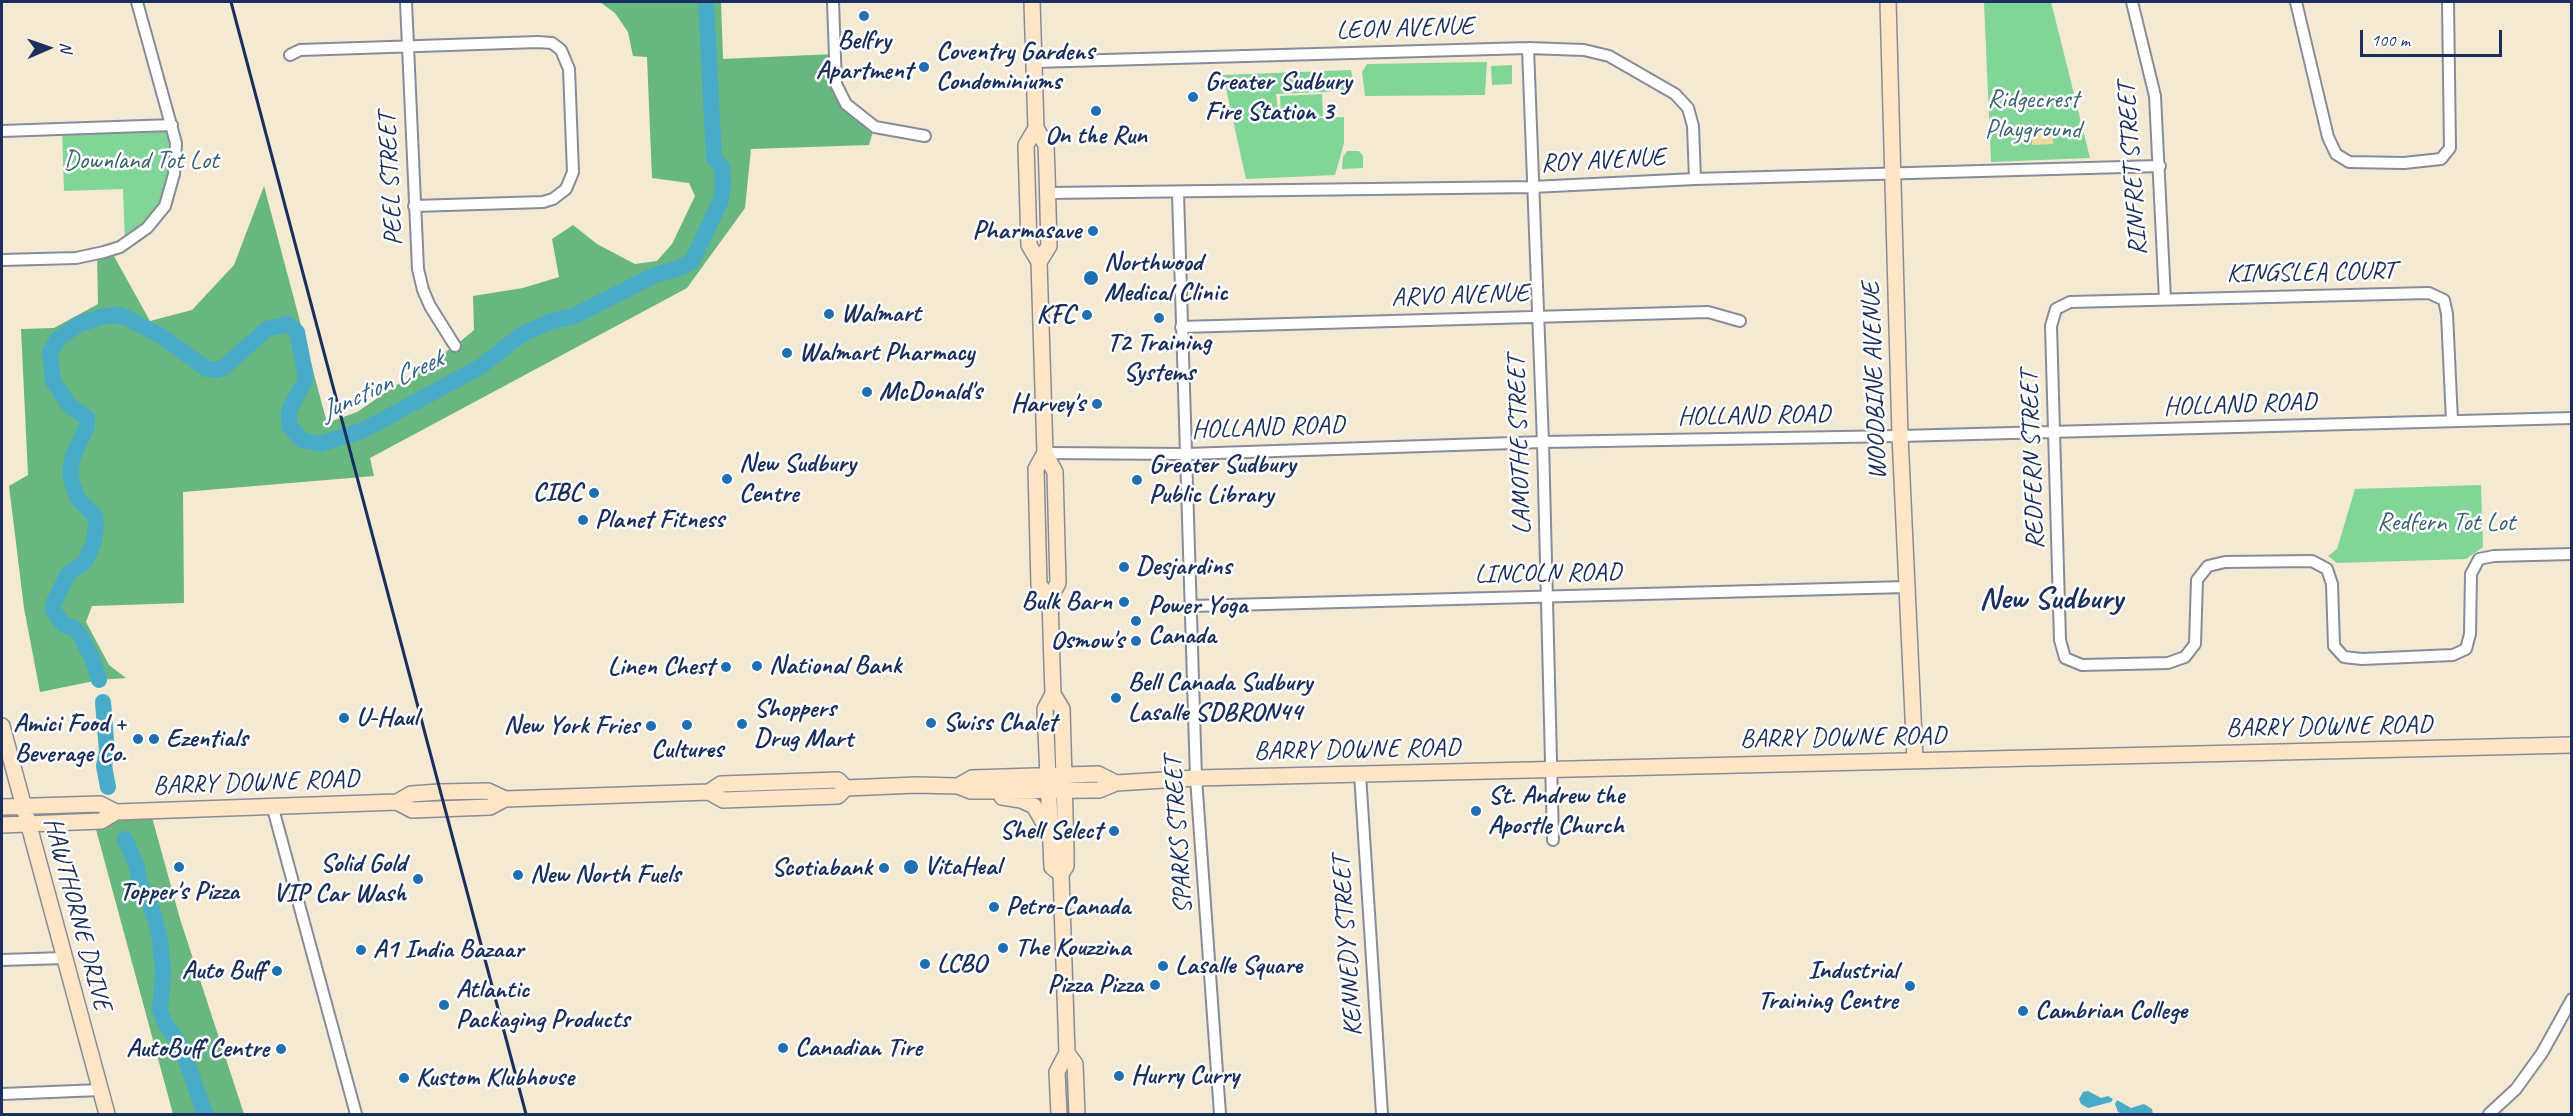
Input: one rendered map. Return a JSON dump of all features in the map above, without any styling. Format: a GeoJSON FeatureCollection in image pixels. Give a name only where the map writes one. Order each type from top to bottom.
{"type":"FeatureCollection","features":[{"type":"Feature","properties":{"kind":"main road"},"geometry":{"type":"LineString","coordinates":[[1032,2],[1036,128],[1047,145],[1049,246],[1040,262]]}},
{"type":"Feature","properties":{"kind":"main road","name":"WOODBINE AVENUE"},"geometry":{"type":"LineString","coordinates":[[1888,2],[1900,436],[1915,759]]}},
{"type":"Feature","properties":{"kind":"main road"},"geometry":{"type":"LineString","coordinates":[[1036,128],[1026,145],[1029,244],[1040,262],[1045,453],[1036,469],[1039,585],[1050,598],[1053,694],[1062,709],[1051,836],[1052,867],[1061,874]]}},
{"type":"Feature","properties":{"kind":"main road"},"geometry":{"type":"LineString","coordinates":[[1053,694],[1045,709],[1046,735],[1056,783],[1066,866],[1061,874],[1066,1053],[1057,1072],[1059,1114]]}},
{"type":"Feature","properties":{"kind":"main road","name":"HAWTHORNE DRIVE"},"geometry":{"type":"LineString","coordinates":[[2,726],[22,807],[107,1114]]}},
{"type":"Feature","properties":{"kind":"main road"},"geometry":{"type":"LineString","coordinates":[[1020,777],[1040,757],[1046,735]]}},
{"type":"Feature","properties":{"kind":"main road","name":"BARRY DOWNE ROAD"},"geometry":{"type":"LineString","coordinates":[[2,825],[101,821],[116,812],[397,802],[411,794],[440,792],[488,791],[505,799],[709,792],[721,784],[838,780],[846,788],[958,786],[979,790],[1056,783],[1098,774],[1116,783],[1196,778],[1915,759],[2571,745]]}},
{"type":"Feature","properties":{"kind":"main road"},"geometry":{"type":"LineString","coordinates":[[2548,746],[2571,754]]}},
{"type":"Feature","properties":{"kind":"main road","name":"BARRY DOWNE ROAD"},"geometry":{"type":"LineString","coordinates":[[958,786],[972,778],[1020,777],[1056,783]]}},
{"type":"Feature","properties":{"kind":"main road"},"geometry":{"type":"LineString","coordinates":[[979,790],[1029,803],[1041,815],[1051,836]]}},
{"type":"Feature","properties":{"kind":"main road","name":"BARRY DOWNE ROAD"},"geometry":{"type":"LineString","coordinates":[[2,807],[100,804],[116,812]]}},
{"type":"Feature","properties":{"kind":"main road"},"geometry":{"type":"LineString","coordinates":[[1066,1053],[1075,1064],[1077,1114]]}},
{"type":"Feature","properties":{"kind":"street"},"geometry":{"type":"LineString","coordinates":[[2,260],[91,255],[120,247],[147,228],[165,206],[174,174],[176,143],[136,2]]}},
{"type":"Feature","properties":{"kind":"street","name":"PEEL STREET"},"geometry":{"type":"LineString","coordinates":[[406,2],[416,249],[423,290],[442,328],[455,346]]}},
{"type":"Feature","properties":{"kind":"street"},"geometry":{"type":"LineString","coordinates":[[833,2],[836,84],[842,99],[855,113],[875,127],[926,136]]}},
{"type":"Feature","properties":{"kind":"street","name":"RINFRET STREET"},"geometry":{"type":"LineString","coordinates":[[2132,2],[2155,96],[2165,299]]}},
{"type":"Feature","properties":{"kind":"street"},"geometry":{"type":"LineString","coordinates":[[2296,2],[2328,137],[2336,154],[2349,162],[2403,164],[2441,159],[2450,147],[2448,2]]}},
{"type":"Feature","properties":{"kind":"street"},"geometry":{"type":"LineString","coordinates":[[290,55],[300,50],[408,45],[552,43],[566,58],[569,69],[573,172],[571,182],[560,195],[543,202],[414,206]]}},
{"type":"Feature","properties":{"kind":"street","name":"LEON AVENUE"},"geometry":{"type":"LineString","coordinates":[[1034,62],[1528,48],[1584,50],[1609,56],[1675,94],[1688,108],[1693,126],[1695,179]]}},
{"type":"Feature","properties":{"kind":"street","name":"LAMOTHE STREET"},"geometry":{"type":"LineString","coordinates":[[1528,48],[1543,442],[1553,840]]}},
{"type":"Feature","properties":{"kind":"street"},"geometry":{"type":"LineString","coordinates":[[2,131],[172,125]]}},
{"type":"Feature","properties":{"kind":"street","name":"ROY AVENUE"},"geometry":{"type":"LineString","coordinates":[[1048,193],[1532,187],[1695,179],[2160,166]]}},
{"type":"Feature","properties":{"kind":"street","name":"SPARKS STREET"},"geometry":{"type":"LineString","coordinates":[[1178,193],[1196,778],[1220,1114]]}},
{"type":"Feature","properties":{"kind":"street","name":"KINGSLEA COURT"},"geometry":{"type":"LineString","coordinates":[[2056,309],[2070,303],[2429,293],[2444,300],[2447,314],[2452,422]]}},
{"type":"Feature","properties":{"kind":"street","name":"REDFERN STREET"},"geometry":{"type":"LineString","coordinates":[[2056,309],[2051,326],[2056,432],[2060,640],[2065,658],[2082,665],[2168,663],[2185,657],[2195,644],[2197,580],[2208,566],[2236,562],[2312,561],[2327,569],[2332,584],[2334,646],[2344,657],[2362,659],[2453,655],[2466,649],[2470,574],[2479,559],[2494,556],[2571,554]]}},
{"type":"Feature","properties":{"kind":"street","name":"ARVO AVENUE"},"geometry":{"type":"LineString","coordinates":[[1181,327],[1708,312],[1740,321]]}},
{"type":"Feature","properties":{"kind":"street","name":"HOLLAND ROAD"},"geometry":{"type":"LineString","coordinates":[[1045,453],[1187,454],[1543,442],[1900,436],[2571,418]]}},
{"type":"Feature","properties":{"kind":"street","name":"LINCOLN ROAD"},"geometry":{"type":"LineString","coordinates":[[1191,606],[1906,588]]}},
{"type":"Feature","properties":{"kind":"street","name":"KENNEDY STREET"},"geometry":{"type":"LineString","coordinates":[[1360,774],[1382,1114]]}},
{"type":"Feature","properties":{"kind":"street"},"geometry":{"type":"LineString","coordinates":[[272,805],[356,1114]]}},
{"type":"Feature","properties":{"kind":"street"},"geometry":{"type":"LineString","coordinates":[[2,960],[64,957]]}},
{"type":"Feature","properties":{"kind":"street"},"geometry":{"type":"LineString","coordinates":[[2489,1114],[2516,1089],[2542,1053],[2571,999]]}},
{"type":"Feature","properties":{"kind":"street"},"geometry":{"type":"LineString","coordinates":[[2,1094],[100,1090]]}},
{"type":"Feature","properties":{"kind":"green space"},"geometry":{"type":"Polygon","coordinates":[[[600,2],[721,2],[723,59],[834,54],[838,94],[874,128],[869,145],[751,149],[745,208],[687,288],[370,458],[374,476],[183,492],[184,603],[92,606],[86,622],[109,665],[126,678],[99,680],[40,692],[24,608],[9,486],[28,475],[21,329],[54,328],[98,304],[97,253],[110,249],[150,321],[192,310],[234,265],[264,186],[327,423],[357,412],[456,345],[474,330],[473,296],[523,288],[559,277],[552,239],[573,225],[597,244],[635,264],[657,261],[672,244],[695,196],[689,183],[652,178],[647,57],[633,56],[628,32],[615,13],[600,2]]]}},
{"type":"Feature","properties":{"kind":"green space","name":"Ridgecrest Playground"},"geometry":{"type":"Polygon","coordinates":[[[1984,2],[2051,2],[2090,158],[1991,162],[1984,2]]]}},
{"type":"Feature","properties":{"kind":"green space"},"geometry":{"type":"Polygon","coordinates":[[[1487,62],[1485,95],[1365,96],[1362,72],[1367,64],[1487,62]]]}},
{"type":"Feature","properties":{"kind":"green space"},"geometry":{"type":"Polygon","coordinates":[[[1512,65],[1512,84],[1492,85],[1491,66],[1512,65]]]}},
{"type":"Feature","properties":{"kind":"green space"},"geometry":{"type":"Polygon","coordinates":[[[1351,70],[1353,80],[1346,91],[1276,94],[1279,119],[1344,117],[1344,143],[1335,175],[1246,179],[1223,75],[1351,70]]]}},
{"type":"Feature","properties":{"kind":"green space"},"geometry":{"type":"Polygon","coordinates":[[[1322,94],[1323,116],[1281,118],[1280,96],[1322,94]]]}},
{"type":"Feature","properties":{"kind":"green space","name":"Downland Tot Lot"},"geometry":{"type":"Polygon","coordinates":[[[170,126],[174,143],[163,205],[125,242],[123,189],[64,191],[62,129],[170,126]]]}},
{"type":"Feature","properties":{"kind":"green space"},"geometry":{"type":"Polygon","coordinates":[[[1347,151],[1359,151],[1363,156],[1363,168],[1342,169],[1343,157],[1347,151]]]}},
{"type":"Feature","properties":{"kind":"green space","name":"Redfern Tot Lot"},"geometry":{"type":"Polygon","coordinates":[[[2481,485],[2483,547],[2466,559],[2337,563],[2328,556],[2337,549],[2355,489],[2481,485]]]}},
{"type":"Feature","properties":{"kind":"green space"},"geometry":{"type":"Polygon","coordinates":[[[150,810],[180,919],[244,1114],[173,1114],[94,822],[150,810]]]}},
{"type":"Feature","properties":{"kind":"sand"},"geometry":{"type":"Polygon","coordinates":[[[2031,131],[2053,131],[2053,144],[2032,145],[2031,131]]]}},
{"type":"Feature","properties":{"kind":"water"},"geometry":{"type":"Polygon","coordinates":[[[2088,1091],[2101,1098],[2108,1096],[2113,1099],[2111,1102],[2088,1108],[2081,1104],[2079,1099],[2083,1092],[2088,1091]]]}},
{"type":"Feature","properties":{"kind":"water"},"geometry":{"type":"Polygon","coordinates":[[[2117,1100],[2131,1108],[2144,1104],[2152,1109],[2153,1114],[2123,1114],[2118,1112],[2115,1104],[2117,1100]]]}},
{"type":"Feature","properties":{"kind":"waterway","name":"Junction Creek"},"geometry":{"type":"LineString","coordinates":[[99,680],[92,658],[80,635],[74,628],[64,625],[53,610],[54,602],[68,574],[85,562],[94,542],[96,525],[95,516],[79,500],[70,472],[73,456],[87,426],[87,418],[69,405],[53,381],[50,352],[58,339],[79,324],[105,316],[121,315],[161,336],[207,369],[216,370],[223,368],[267,329],[287,324],[297,332],[305,372],[305,381],[289,410],[289,426],[302,440],[320,444],[375,424],[480,367],[521,335],[549,322],[574,316],[655,275],[680,268],[692,261],[721,200],[723,184],[722,167],[714,158],[706,2]]}},
{"type":"Feature","properties":{"kind":"waterway","name":"Junction Creek"},"geometry":{"type":"LineString","coordinates":[[103,702],[107,752],[104,766],[108,787]]}},
{"type":"Feature","properties":{"kind":"waterway","name":"Junction Creek"},"geometry":{"type":"LineString","coordinates":[[125,839],[137,867],[139,881],[152,909],[160,939],[163,974],[160,1009],[164,1022],[181,1046],[205,1114]]}},
{"type":"Feature","properties":{"kind":"railway"},"geometry":{"type":"LineString","coordinates":[[231,2],[526,1114]]}},
{"type":"Feature","properties":{"kind":"place","name":"Belfry Apartment"},"geometry":{"type":"Point","coordinates":[864,16]}},
{"type":"Feature","properties":{"kind":"place","name":"Coventry Gardens Condominiums"},"geometry":{"type":"Point","coordinates":[924,67]}},
{"type":"Feature","properties":{"kind":"place","name":"Greater Sudbury Fire Station 3"},"geometry":{"type":"Point","coordinates":[1193,97]}},
{"type":"Feature","properties":{"kind":"place","name":"On the Run"},"geometry":{"type":"Point","coordinates":[1096,111]}},
{"type":"Feature","properties":{"kind":"place","name":"Pharmasave"},"geometry":{"type":"Point","coordinates":[1093,231]}},
{"type":"Feature","properties":{"kind":"place","name":"Northwood Medical Clinic"},"geometry":{"type":"Point","coordinates":[1091,278]}},
{"type":"Feature","properties":{"kind":"place","name":"Walmart"},"geometry":{"type":"Point","coordinates":[829,314]}},
{"type":"Feature","properties":{"kind":"place","name":"KFC"},"geometry":{"type":"Point","coordinates":[1087,315]}},
{"type":"Feature","properties":{"kind":"place","name":"T2 Training Systems"},"geometry":{"type":"Point","coordinates":[1159,318]}},
{"type":"Feature","properties":{"kind":"place","name":"Walmart Pharmacy"},"geometry":{"type":"Point","coordinates":[787,353]}},
{"type":"Feature","properties":{"kind":"place","name":"McDonald's"},"geometry":{"type":"Point","coordinates":[867,392]}},
{"type":"Feature","properties":{"kind":"place","name":"Harvey's"},"geometry":{"type":"Point","coordinates":[1097,404]}},
{"type":"Feature","properties":{"kind":"place","name":"New Sudbury Centre"},"geometry":{"type":"Point","coordinates":[727,479]}},
{"type":"Feature","properties":{"kind":"place","name":"Greater Sudbury Public Library"},"geometry":{"type":"Point","coordinates":[1137,480]}},
{"type":"Feature","properties":{"kind":"place","name":"CIBC"},"geometry":{"type":"Point","coordinates":[594,493]}},
{"type":"Feature","properties":{"kind":"place","name":"Planet Fitness"},"geometry":{"type":"Point","coordinates":[583,520]}},
{"type":"Feature","properties":{"kind":"place","name":"Desjardins"},"geometry":{"type":"Point","coordinates":[1124,567]}},
{"type":"Feature","properties":{"kind":"place","name":"Bulk Barn"},"geometry":{"type":"Point","coordinates":[1124,602]}},
{"type":"Feature","properties":{"kind":"place","name":"Power Yoga Canada"},"geometry":{"type":"Point","coordinates":[1136,621]}},
{"type":"Feature","properties":{"kind":"place","name":"Osmow's"},"geometry":{"type":"Point","coordinates":[1136,641]}},
{"type":"Feature","properties":{"kind":"place","name":"National Bank"},"geometry":{"type":"Point","coordinates":[757,666]}},
{"type":"Feature","properties":{"kind":"place","name":"Linen Chest"},"geometry":{"type":"Point","coordinates":[726,667]}},
{"type":"Feature","properties":{"kind":"place","name":"Bell Canada Sudbury Lasalle SDBRON44"},"geometry":{"type":"Point","coordinates":[1116,698]}},
{"type":"Feature","properties":{"kind":"place","name":"U-Haul"},"geometry":{"type":"Point","coordinates":[344,718]}},
{"type":"Feature","properties":{"kind":"place","name":"Swiss Chalet"},"geometry":{"type":"Point","coordinates":[931,723]}},
{"type":"Feature","properties":{"kind":"place","name":"Shoppers Drug Mart"},"geometry":{"type":"Point","coordinates":[742,724]}},
{"type":"Feature","properties":{"kind":"place","name":"Cultures"},"geometry":{"type":"Point","coordinates":[687,725]}},
{"type":"Feature","properties":{"kind":"place","name":"New York Fries"},"geometry":{"type":"Point","coordinates":[651,726]}},
{"type":"Feature","properties":{"kind":"place","name":"Amici Food + Beverage Co."},"geometry":{"type":"Point","coordinates":[138,739]}},
{"type":"Feature","properties":{"kind":"place","name":"Ezentials"},"geometry":{"type":"Point","coordinates":[154,739]}},
{"type":"Feature","properties":{"kind":"place","name":"St. Andrew the Apostle Church"},"geometry":{"type":"Point","coordinates":[1476,811]}},
{"type":"Feature","properties":{"kind":"place","name":"Shell Select"},"geometry":{"type":"Point","coordinates":[1114,831]}},
{"type":"Feature","properties":{"kind":"place","name":"Topper's Pizza"},"geometry":{"type":"Point","coordinates":[179,867]}},
{"type":"Feature","properties":{"kind":"place","name":"VitaHeal"},"geometry":{"type":"Point","coordinates":[911,867]}},
{"type":"Feature","properties":{"kind":"place","name":"Scotiabank"},"geometry":{"type":"Point","coordinates":[884,868]}},
{"type":"Feature","properties":{"kind":"place","name":"New North Fuels"},"geometry":{"type":"Point","coordinates":[518,875]}},
{"type":"Feature","properties":{"kind":"place","name":"Solid Gold VIP Car Wash"},"geometry":{"type":"Point","coordinates":[418,879]}},
{"type":"Feature","properties":{"kind":"place","name":"Petro-Canada"},"geometry":{"type":"Point","coordinates":[994,907]}},
{"type":"Feature","properties":{"kind":"place","name":"The Kouzzina"},"geometry":{"type":"Point","coordinates":[1003,948]}},
{"type":"Feature","properties":{"kind":"place","name":"A1 India Bazaar"},"geometry":{"type":"Point","coordinates":[361,950]}},
{"type":"Feature","properties":{"kind":"place","name":"LCBO"},"geometry":{"type":"Point","coordinates":[925,964]}},
{"type":"Feature","properties":{"kind":"place","name":"Lasalle Square"},"geometry":{"type":"Point","coordinates":[1163,966]}},
{"type":"Feature","properties":{"kind":"place","name":"Auto Buff"},"geometry":{"type":"Point","coordinates":[277,971]}},
{"type":"Feature","properties":{"kind":"place","name":"Pizza Pizza"},"geometry":{"type":"Point","coordinates":[1155,985]}},
{"type":"Feature","properties":{"kind":"place","name":"Industrial Training Centre"},"geometry":{"type":"Point","coordinates":[1910,986]}},
{"type":"Feature","properties":{"kind":"place","name":"Atlantic Packaging Products"},"geometry":{"type":"Point","coordinates":[444,1005]}},
{"type":"Feature","properties":{"kind":"place","name":"Cambrian College"},"geometry":{"type":"Point","coordinates":[2023,1011]}},
{"type":"Feature","properties":{"kind":"place","name":"Canadian Tire"},"geometry":{"type":"Point","coordinates":[783,1048]}},
{"type":"Feature","properties":{"kind":"place","name":"AutoBuff Centre"},"geometry":{"type":"Point","coordinates":[281,1049]}},
{"type":"Feature","properties":{"kind":"place","name":"Hurry Curry"},"geometry":{"type":"Point","coordinates":[1119,1076]}},
{"type":"Feature","properties":{"kind":"place","name":"Kustom Klubhouse"},"geometry":{"type":"Point","coordinates":[404,1078]}},
{"type":"Feature","properties":{"kind":"district","name":"New Sudbury"},"geometry":{"type":"Point","coordinates":[2051,600]}}]}
